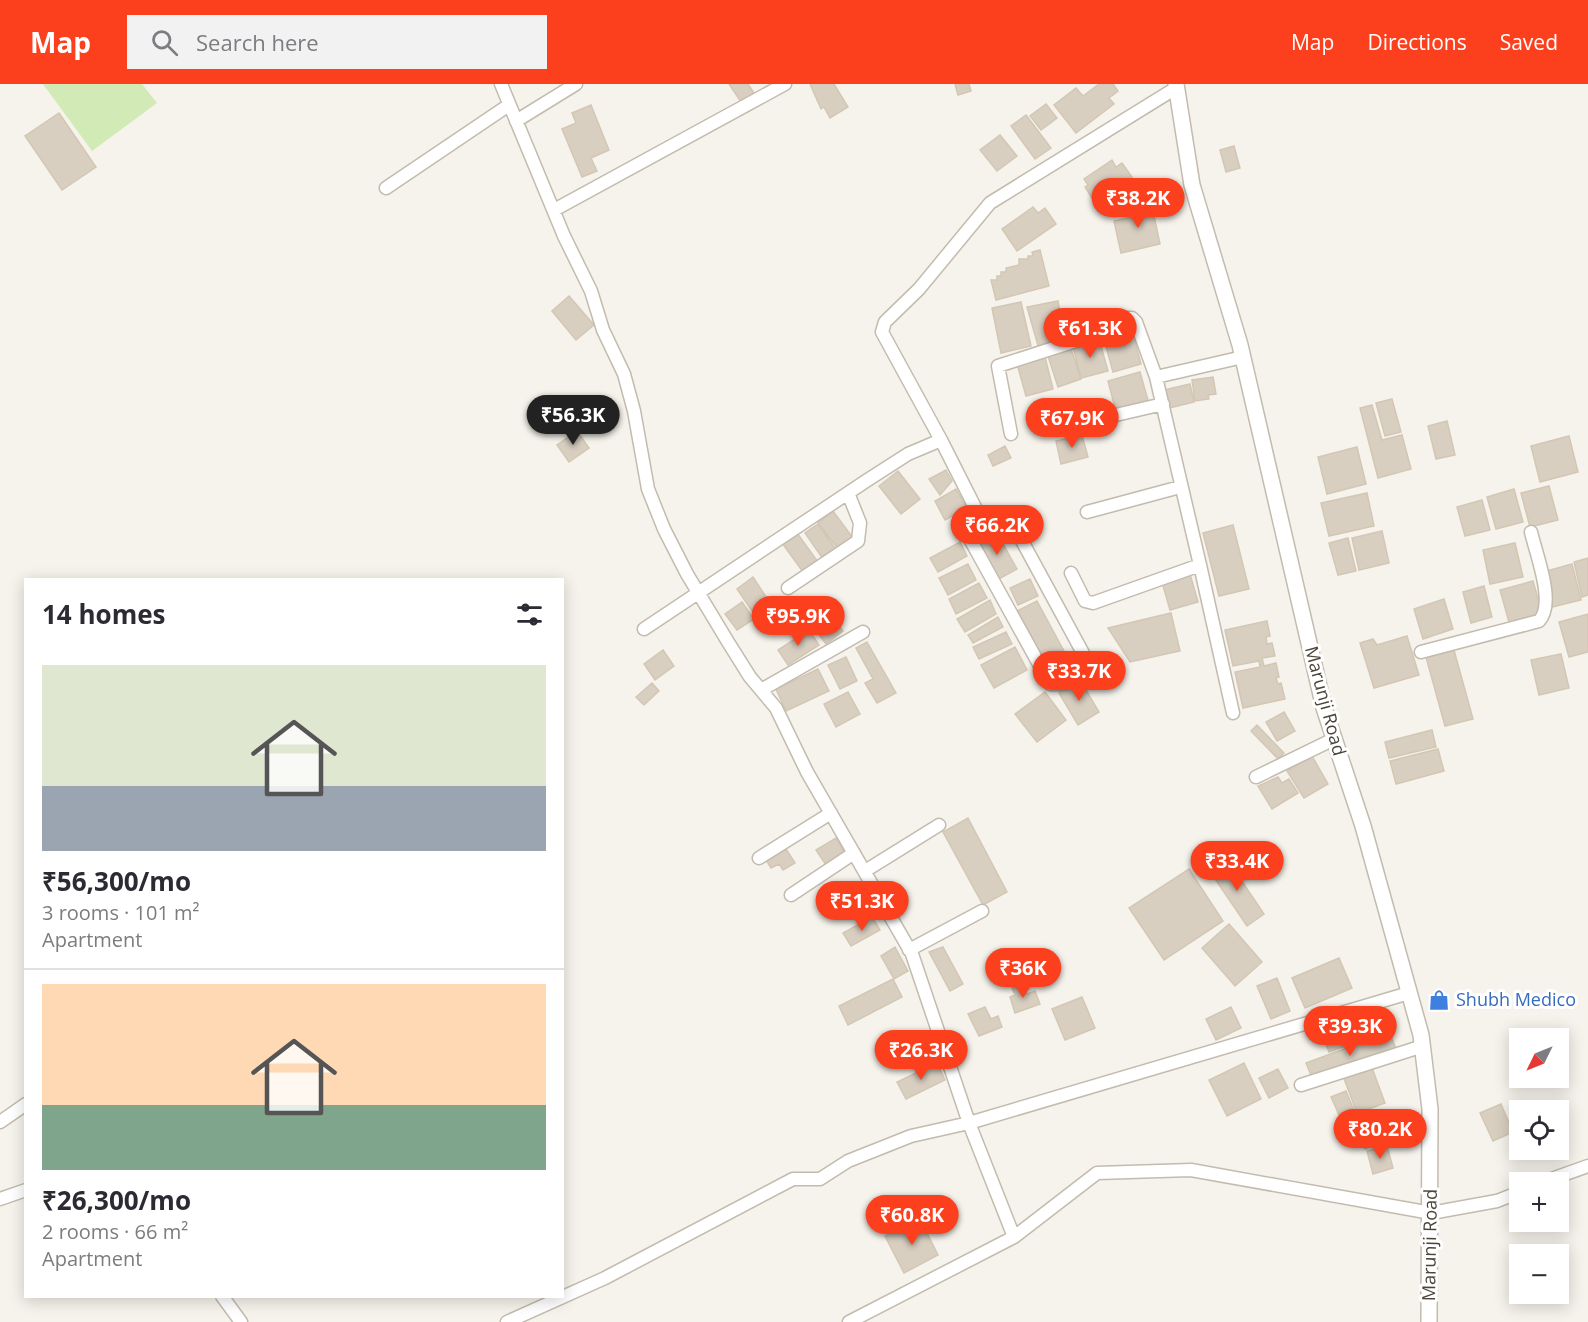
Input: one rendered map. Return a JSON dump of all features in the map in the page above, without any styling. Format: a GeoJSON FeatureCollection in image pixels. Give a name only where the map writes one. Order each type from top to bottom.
{"type":"FeatureCollection","features":[{"type":"Feature","properties":{"kind":"street"},"geometry":{"type":"LineString","coordinates":[[501,84],[591,291],[603,330],[624,374],[634,411],[648,489],[664,529],[698,591],[761,690],[776,708],[794,748],[909,950],[969,1123],[1014,1237]]}},
{"type":"Feature","properties":{"kind":"street"},"geometry":{"type":"LineString","coordinates":[[516,121],[576,84]]}},
{"type":"Feature","properties":{"kind":"street"},"geometry":{"type":"LineString","coordinates":[[554,210],[785,84]]}},
{"type":"Feature","properties":{"kind":"street"},"geometry":{"type":"LineString","coordinates":[[1021,539],[1090,666],[1082,677],[1069,685],[1050,684],[970,539],[986,529],[882,332],[885,322],[919,289],[990,203],[1176,86]]}},
{"type":"Feature","properties":{"kind":"street","name":"Marunji Road"},"geometry":{"type":"LineString","coordinates":[[1176,86],[1192,185],[1243,357],[1334,739],[1363,826],[1423,1046],[1430,1109],[1429,1322]]}},
{"type":"Feature","properties":{"kind":"street"},"geometry":{"type":"LineString","coordinates":[[386,188],[509,105]]}},
{"type":"Feature","properties":{"kind":"street"},"geometry":{"type":"LineString","coordinates":[[1011,434],[998,366],[1082,339],[1126,318],[1132,318],[1156,377],[1233,713]]}},
{"type":"Feature","properties":{"kind":"street"},"geometry":{"type":"LineString","coordinates":[[1156,377],[1243,357]]}},
{"type":"Feature","properties":{"kind":"street"},"geometry":{"type":"LineString","coordinates":[[1056,429],[1162,404]]}},
{"type":"Feature","properties":{"kind":"street"},"geometry":{"type":"LineString","coordinates":[[644,629],[698,591],[908,454],[941,440]]}},
{"type":"Feature","properties":{"kind":"street"},"geometry":{"type":"LineString","coordinates":[[1087,512],[1180,487]]}},
{"type":"Feature","properties":{"kind":"street"},"geometry":{"type":"LineString","coordinates":[[788,588],[858,542],[860,523],[848,493]]}},
{"type":"Feature","properties":{"kind":"street"},"geometry":{"type":"LineString","coordinates":[[1421,652],[1539,621],[1544,616],[1548,602],[1531,532]]}},
{"type":"Feature","properties":{"kind":"street"},"geometry":{"type":"LineString","coordinates":[[1071,573],[1085,601],[1093,603],[1200,565]]}},
{"type":"Feature","properties":{"kind":"street"},"geometry":{"type":"LineString","coordinates":[[761,690],[863,632]]}},
{"type":"Feature","properties":{"kind":"street"},"geometry":{"type":"LineString","coordinates":[[1256,777],[1334,739]]}},
{"type":"Feature","properties":{"kind":"street"},"geometry":{"type":"LineString","coordinates":[[759,858],[831,813]]}},
{"type":"Feature","properties":{"kind":"street"},"geometry":{"type":"LineString","coordinates":[[865,871],[939,825]]}},
{"type":"Feature","properties":{"kind":"street"},"geometry":{"type":"LineString","coordinates":[[791,895],[854,853]]}},
{"type":"Feature","properties":{"kind":"street"},"geometry":{"type":"LineString","coordinates":[[909,950],[982,911]]}},
{"type":"Feature","properties":{"kind":"street"},"geometry":{"type":"LineString","coordinates":[[564,1296],[605,1278],[793,1179],[820,1179],[848,1161],[911,1136],[969,1123],[1409,993]]}},
{"type":"Feature","properties":{"kind":"street"},"geometry":{"type":"LineString","coordinates":[[1301,1085],[1423,1046]]}},
{"type":"Feature","properties":{"kind":"street"},"geometry":{"type":"LineString","coordinates":[[0,1122],[24,1105]]}},
{"type":"Feature","properties":{"kind":"street"},"geometry":{"type":"LineString","coordinates":[[1569,1173],[1588,1166]]}},
{"type":"Feature","properties":{"kind":"street"},"geometry":{"type":"LineString","coordinates":[[849,1322],[1014,1237],[1097,1173],[1191,1170],[1431,1213],[1497,1201],[1509,1196]]}},
{"type":"Feature","properties":{"kind":"street"},"geometry":{"type":"LineString","coordinates":[[0,1199],[24,1191]]}},
{"type":"Feature","properties":{"kind":"street"},"geometry":{"type":"LineString","coordinates":[[223,1298],[241,1322]]}},
{"type":"Feature","properties":{"kind":"street"},"geometry":{"type":"LineString","coordinates":[[507,1322],[560,1298]]}},
{"type":"Feature","properties":{"kind":"green space"},"geometry":{"type":"Polygon","coordinates":[[[43,84],[142,84],[157,103],[92,151],[43,84]]]}},
{"type":"Feature","properties":{"kind":"building"},"geometry":{"type":"Polygon","coordinates":[[[729,84],[748,84],[754,93],[741,102],[729,84]]]}},
{"type":"Feature","properties":{"kind":"building"},"geometry":{"type":"Polygon","coordinates":[[[810,84],[834,84],[848,107],[830,118],[824,107],[821,109],[810,84]]]}},
{"type":"Feature","properties":{"kind":"building"},"geometry":{"type":"Polygon","coordinates":[[[955,84],[969,84],[971,91],[958,95],[955,84]]]}},
{"type":"Feature","properties":{"kind":"building"},"geometry":{"type":"Polygon","coordinates":[[[1099,84],[1113,84],[1118,91],[1109,98],[1114,104],[1076,133],[1054,105],[1076,88],[1083,96],[1099,84]]]}},
{"type":"Feature","properties":{"kind":"building"},"geometry":{"type":"Polygon","coordinates":[[[1046,104],[1057,118],[1041,130],[1030,116],[1046,104]]]}},
{"type":"Feature","properties":{"kind":"building"},"geometry":{"type":"Polygon","coordinates":[[[591,105],[609,150],[591,158],[597,171],[582,177],[562,129],[576,123],[572,113],[591,105]]]}},
{"type":"Feature","properties":{"kind":"building"},"geometry":{"type":"Polygon","coordinates":[[[59,113],[96,167],[62,190],[25,136],[59,113]]]}},
{"type":"Feature","properties":{"kind":"building"},"geometry":{"type":"Polygon","coordinates":[[[1026,115],[1051,148],[1035,159],[1011,126],[1026,115]]]}},
{"type":"Feature","properties":{"kind":"building"},"geometry":{"type":"Polygon","coordinates":[[[1000,135],[1017,156],[997,171],[980,150],[1000,135]]]}},
{"type":"Feature","properties":{"kind":"building"},"geometry":{"type":"Polygon","coordinates":[[[1234,146],[1240,168],[1226,172],[1220,150],[1234,146]]]}},
{"type":"Feature","properties":{"kind":"building"},"geometry":{"type":"Polygon","coordinates":[[[1112,160],[1116,167],[1122,163],[1132,177],[1095,203],[1085,187],[1088,185],[1084,179],[1112,160]]]}},
{"type":"Feature","properties":{"kind":"building"},"geometry":{"type":"Polygon","coordinates":[[[1151,202],[1160,244],[1121,253],[1114,221],[1128,218],[1127,212],[1138,210],[1137,205],[1151,202]]]}},
{"type":"Feature","properties":{"kind":"building"},"geometry":{"type":"Polygon","coordinates":[[[1033,207],[1038,213],[1045,208],[1056,224],[1017,251],[1002,229],[1033,207]]]}},
{"type":"Feature","properties":{"kind":"building"},"geometry":{"type":"Polygon","coordinates":[[[1040,250],[1049,286],[996,300],[991,280],[997,280],[1001,272],[1006,272],[1006,268],[1019,265],[1019,259],[1028,259],[1028,256],[1033,256],[1032,252],[1040,250]]]}},
{"type":"Feature","properties":{"kind":"building"},"geometry":{"type":"Polygon","coordinates":[[[569,296],[594,325],[576,340],[552,311],[569,296]]]}},
{"type":"Feature","properties":{"kind":"building"},"geometry":{"type":"Polygon","coordinates":[[[1058,301],[1065,340],[1039,349],[1027,307],[1058,301]]]}},
{"type":"Feature","properties":{"kind":"building"},"geometry":{"type":"Polygon","coordinates":[[[1021,302],[1031,346],[1001,353],[992,308],[1021,302]]]}},
{"type":"Feature","properties":{"kind":"building"},"geometry":{"type":"Polygon","coordinates":[[[1132,331],[1141,364],[1113,372],[1104,339],[1132,331]]]}},
{"type":"Feature","properties":{"kind":"building"},"geometry":{"type":"Polygon","coordinates":[[[1099,339],[1108,371],[1081,378],[1073,347],[1099,339]]]}},
{"type":"Feature","properties":{"kind":"building"},"geometry":{"type":"Polygon","coordinates":[[[1070,346],[1081,379],[1058,387],[1047,353],[1070,346]]]}},
{"type":"Feature","properties":{"kind":"building"},"geometry":{"type":"Polygon","coordinates":[[[1045,357],[1053,389],[1026,396],[1017,364],[1045,357]]]}},
{"type":"Feature","properties":{"kind":"building"},"geometry":{"type":"Polygon","coordinates":[[[1140,372],[1149,404],[1116,412],[1108,381],[1140,372]]]}},
{"type":"Feature","properties":{"kind":"building"},"geometry":{"type":"Polygon","coordinates":[[[1213,377],[1216,394],[1208,395],[1209,399],[1195,401],[1192,380],[1213,377]]]}},
{"type":"Feature","properties":{"kind":"building"},"geometry":{"type":"Polygon","coordinates":[[[1190,384],[1194,402],[1169,408],[1164,390],[1190,384]]]}},
{"type":"Feature","properties":{"kind":"building"},"geometry":{"type":"Polygon","coordinates":[[[1392,399],[1401,432],[1385,436],[1376,403],[1392,399]]]}},
{"type":"Feature","properties":{"kind":"building"},"geometry":{"type":"Polygon","coordinates":[[[1372,405],[1382,440],[1402,435],[1411,469],[1378,478],[1360,408],[1372,405]]]}},
{"type":"Feature","properties":{"kind":"building"},"geometry":{"type":"Polygon","coordinates":[[[1447,421],[1455,455],[1436,459],[1428,426],[1447,421]]]}},
{"type":"Feature","properties":{"kind":"building"},"geometry":{"type":"Polygon","coordinates":[[[577,431],[589,448],[569,462],[557,445],[577,431]]]}},
{"type":"Feature","properties":{"kind":"building"},"geometry":{"type":"Polygon","coordinates":[[[1082,435],[1088,457],[1061,464],[1056,441],[1082,435]]]}},
{"type":"Feature","properties":{"kind":"building"},"geometry":{"type":"Polygon","coordinates":[[[1569,436],[1578,472],[1540,482],[1531,446],[1569,436]]]}},
{"type":"Feature","properties":{"kind":"building"},"geometry":{"type":"Polygon","coordinates":[[[1005,446],[1011,458],[993,466],[988,455],[1005,446]]]}},
{"type":"Feature","properties":{"kind":"building"},"geometry":{"type":"Polygon","coordinates":[[[1357,447],[1366,484],[1327,494],[1318,457],[1357,447]]]}},
{"type":"Feature","properties":{"kind":"building"},"geometry":{"type":"Polygon","coordinates":[[[946,470],[952,481],[940,495],[929,479],[946,470]]]}},
{"type":"Feature","properties":{"kind":"building"},"geometry":{"type":"Polygon","coordinates":[[[898,471],[920,499],[901,514],[879,486],[898,471]]]}},
{"type":"Feature","properties":{"kind":"building"},"geometry":{"type":"Polygon","coordinates":[[[1549,486],[1558,520],[1530,527],[1521,493],[1549,486]]]}},
{"type":"Feature","properties":{"kind":"building"},"geometry":{"type":"Polygon","coordinates":[[[956,489],[967,508],[945,520],[935,501],[956,489]]]}},
{"type":"Feature","properties":{"kind":"building"},"geometry":{"type":"Polygon","coordinates":[[[1514,489],[1523,522],[1496,529],[1487,497],[1514,489]]]}},
{"type":"Feature","properties":{"kind":"building"},"geometry":{"type":"Polygon","coordinates":[[[1367,493],[1374,526],[1329,536],[1321,503],[1367,493]]]}},
{"type":"Feature","properties":{"kind":"building"},"geometry":{"type":"Polygon","coordinates":[[[1482,500],[1490,530],[1465,536],[1457,507],[1482,500]]]}},
{"type":"Feature","properties":{"kind":"building"},"geometry":{"type":"Polygon","coordinates":[[[833,511],[853,538],[838,549],[818,523],[833,511]]]}},
{"type":"Feature","properties":{"kind":"building"},"geometry":{"type":"Polygon","coordinates":[[[973,520],[981,530],[970,538],[963,527],[973,520]]]}},
{"type":"Feature","properties":{"kind":"building"},"geometry":{"type":"Polygon","coordinates":[[[818,524],[836,550],[823,559],[805,533],[818,524]]]}},
{"type":"Feature","properties":{"kind":"building"},"geometry":{"type":"Polygon","coordinates":[[[1233,525],[1249,589],[1219,596],[1203,533],[1233,525]]]}},
{"type":"Feature","properties":{"kind":"building"},"geometry":{"type":"Polygon","coordinates":[[[1382,531],[1389,563],[1359,570],[1352,538],[1382,531]]]}},
{"type":"Feature","properties":{"kind":"building"},"geometry":{"type":"Polygon","coordinates":[[[797,533],[818,562],[803,572],[782,543],[797,533]]]}},
{"type":"Feature","properties":{"kind":"building"},"geometry":{"type":"Polygon","coordinates":[[[997,533],[1017,569],[997,580],[977,544],[997,533]]]}},
{"type":"Feature","properties":{"kind":"building"},"geometry":{"type":"Polygon","coordinates":[[[1348,538],[1356,571],[1338,575],[1329,543],[1348,538]]]}},
{"type":"Feature","properties":{"kind":"building"},"geometry":{"type":"Polygon","coordinates":[[[960,542],[967,556],[938,572],[930,558],[960,542]]]}},
{"type":"Feature","properties":{"kind":"building"},"geometry":{"type":"Polygon","coordinates":[[[1515,543],[1523,577],[1490,584],[1483,550],[1515,543]]]}},
{"type":"Feature","properties":{"kind":"building"},"geometry":{"type":"Polygon","coordinates":[[[1588,558],[1588,595],[1582,597],[1574,562],[1588,558]]]}},
{"type":"Feature","properties":{"kind":"building"},"geometry":{"type":"Polygon","coordinates":[[[968,564],[976,580],[948,595],[939,578],[968,564]]]}},
{"type":"Feature","properties":{"kind":"building"},"geometry":{"type":"Polygon","coordinates":[[[1572,564],[1581,600],[1552,607],[1543,572],[1572,564]]]}},
{"type":"Feature","properties":{"kind":"building"},"geometry":{"type":"Polygon","coordinates":[[[1190,574],[1198,602],[1170,610],[1162,582],[1190,574]]]}},
{"type":"Feature","properties":{"kind":"building"},"geometry":{"type":"Polygon","coordinates":[[[753,577],[772,606],[756,617],[737,589],[753,577]]]}},
{"type":"Feature","properties":{"kind":"building"},"geometry":{"type":"Polygon","coordinates":[[[1030,579],[1038,596],[1018,605],[1010,588],[1030,579]]]}},
{"type":"Feature","properties":{"kind":"building"},"geometry":{"type":"Polygon","coordinates":[[[1533,581],[1542,613],[1509,622],[1500,590],[1533,581]]]}},
{"type":"Feature","properties":{"kind":"building"},"geometry":{"type":"Polygon","coordinates":[[[979,583],[987,598],[956,614],[949,599],[979,583]]]}},
{"type":"Feature","properties":{"kind":"building"},"geometry":{"type":"Polygon","coordinates":[[[1484,586],[1492,617],[1471,623],[1463,592],[1484,586]]]}},
{"type":"Feature","properties":{"kind":"building"},"geometry":{"type":"Polygon","coordinates":[[[1444,599],[1453,629],[1423,639],[1414,609],[1444,599]]]}},
{"type":"Feature","properties":{"kind":"building"},"geometry":{"type":"Polygon","coordinates":[[[990,600],[996,614],[965,632],[957,619],[990,600]]]}},
{"type":"Feature","properties":{"kind":"building"},"geometry":{"type":"Polygon","coordinates":[[[1037,601],[1077,675],[1057,682],[1015,612],[1037,601]]]}},
{"type":"Feature","properties":{"kind":"building"},"geometry":{"type":"Polygon","coordinates":[[[742,602],[754,619],[737,630],[725,614],[742,602]]]}},
{"type":"Feature","properties":{"kind":"building"},"geometry":{"type":"Polygon","coordinates":[[[828,611],[843,631],[826,644],[811,624],[828,611]]]}},
{"type":"Feature","properties":{"kind":"building"},"geometry":{"type":"Polygon","coordinates":[[[1171,613],[1180,651],[1130,662],[1108,628],[1171,613]]]}},
{"type":"Feature","properties":{"kind":"building"},"geometry":{"type":"Polygon","coordinates":[[[1588,614],[1588,652],[1569,657],[1559,622],[1588,614]]]}},
{"type":"Feature","properties":{"kind":"building"},"geometry":{"type":"Polygon","coordinates":[[[998,617],[1003,627],[973,643],[968,635],[998,617]]]}},
{"type":"Feature","properties":{"kind":"building"},"geometry":{"type":"Polygon","coordinates":[[[1267,621],[1270,636],[1266,637],[1267,644],[1272,643],[1275,656],[1262,658],[1264,666],[1276,663],[1279,677],[1276,678],[1278,684],[1281,683],[1285,699],[1243,708],[1235,672],[1260,667],[1259,661],[1233,666],[1225,630],[1267,621]]]}},
{"type":"Feature","properties":{"kind":"building"},"geometry":{"type":"Polygon","coordinates":[[[809,630],[819,645],[788,665],[778,650],[809,630]]]}},
{"type":"Feature","properties":{"kind":"building"},"geometry":{"type":"Polygon","coordinates":[[[1006,632],[1012,644],[979,659],[973,647],[1006,632]]]}},
{"type":"Feature","properties":{"kind":"building"},"geometry":{"type":"Polygon","coordinates":[[[1407,636],[1419,675],[1374,688],[1360,643],[1373,639],[1377,645],[1407,636]]]}},
{"type":"Feature","properties":{"kind":"building"},"geometry":{"type":"Polygon","coordinates":[[[867,642],[896,693],[877,703],[865,683],[873,679],[856,648],[867,642]]]}},
{"type":"Feature","properties":{"kind":"building"},"geometry":{"type":"Polygon","coordinates":[[[1015,647],[1027,670],[994,688],[981,665],[1015,647]]]}},
{"type":"Feature","properties":{"kind":"building"},"geometry":{"type":"Polygon","coordinates":[[[663,650],[674,666],[655,680],[644,664],[663,650]]]}},
{"type":"Feature","properties":{"kind":"building"},"geometry":{"type":"Polygon","coordinates":[[[1454,650],[1473,719],[1445,726],[1426,657],[1454,650]]]}},
{"type":"Feature","properties":{"kind":"building"},"geometry":{"type":"Polygon","coordinates":[[[1561,654],[1569,688],[1539,695],[1531,660],[1561,654]]]}},
{"type":"Feature","properties":{"kind":"building"},"geometry":{"type":"Polygon","coordinates":[[[846,657],[857,681],[840,689],[828,665],[846,657]]]}},
{"type":"Feature","properties":{"kind":"building"},"geometry":{"type":"Polygon","coordinates":[[[818,669],[829,691],[786,711],[776,689],[818,669]]]}},
{"type":"Feature","properties":{"kind":"building"},"geometry":{"type":"Polygon","coordinates":[[[1080,680],[1099,712],[1078,725],[1059,693],[1080,680]]]}},
{"type":"Feature","properties":{"kind":"building"},"geometry":{"type":"Polygon","coordinates":[[[652,683],[659,691],[644,705],[636,697],[652,683]]]}},
{"type":"Feature","properties":{"kind":"building"},"geometry":{"type":"Polygon","coordinates":[[[848,692],[860,714],[836,727],[824,704],[848,692]]]}},
{"type":"Feature","properties":{"kind":"building"},"geometry":{"type":"Polygon","coordinates":[[[1045,692],[1066,720],[1037,742],[1015,714],[1045,692]]]}},
{"type":"Feature","properties":{"kind":"building"},"geometry":{"type":"Polygon","coordinates":[[[1284,712],[1295,731],[1277,741],[1266,722],[1284,712]]]}},
{"type":"Feature","properties":{"kind":"building"},"geometry":{"type":"Polygon","coordinates":[[[1257,725],[1284,753],[1278,759],[1251,731],[1257,725]]]}},
{"type":"Feature","properties":{"kind":"building"},"geometry":{"type":"Polygon","coordinates":[[[1432,730],[1436,747],[1389,758],[1385,742],[1432,730]]]}},
{"type":"Feature","properties":{"kind":"building"},"geometry":{"type":"Polygon","coordinates":[[[1438,749],[1444,771],[1396,784],[1390,761],[1438,749]]]}},
{"type":"Feature","properties":{"kind":"building"},"geometry":{"type":"Polygon","coordinates":[[[1312,756],[1328,784],[1304,798],[1287,771],[1312,756]]]}},
{"type":"Feature","properties":{"kind":"building"},"geometry":{"type":"Polygon","coordinates":[[[1278,777],[1282,783],[1289,779],[1298,793],[1272,809],[1258,786],[1278,777]]]}},
{"type":"Feature","properties":{"kind":"building"},"geometry":{"type":"Polygon","coordinates":[[[968,818],[1007,892],[983,905],[943,832],[968,818]]]}},
{"type":"Feature","properties":{"kind":"building"},"geometry":{"type":"Polygon","coordinates":[[[836,838],[845,853],[826,865],[816,850],[836,838]]]}},
{"type":"Feature","properties":{"kind":"building"},"geometry":{"type":"Polygon","coordinates":[[[786,849],[795,863],[783,870],[779,864],[771,868],[766,860],[786,849]]]}},
{"type":"Feature","properties":{"kind":"building"},"geometry":{"type":"Polygon","coordinates":[[[1227,859],[1264,914],[1247,926],[1209,870],[1227,859]]]}},
{"type":"Feature","properties":{"kind":"building"},"geometry":{"type":"Polygon","coordinates":[[[1189,869],[1223,921],[1164,960],[1129,908],[1189,869]]]}},
{"type":"Feature","properties":{"kind":"building"},"geometry":{"type":"Polygon","coordinates":[[[872,917],[880,930],[851,946],[843,933],[872,917]]]}},
{"type":"Feature","properties":{"kind":"building"},"geometry":{"type":"Polygon","coordinates":[[[1229,924],[1262,962],[1235,986],[1202,948],[1229,924]]]}},
{"type":"Feature","properties":{"kind":"building"},"geometry":{"type":"Polygon","coordinates":[[[895,947],[908,971],[894,979],[881,956],[895,947]]]}},
{"type":"Feature","properties":{"kind":"building"},"geometry":{"type":"Polygon","coordinates":[[[943,947],[963,984],[950,991],[929,952],[943,947]]]}},
{"type":"Feature","properties":{"kind":"building"},"geometry":{"type":"Polygon","coordinates":[[[1339,958],[1352,988],[1305,1008],[1292,978],[1339,958]]]}},
{"type":"Feature","properties":{"kind":"building"},"geometry":{"type":"Polygon","coordinates":[[[1277,978],[1290,1011],[1271,1019],[1257,986],[1277,978]]]}},
{"type":"Feature","properties":{"kind":"building"},"geometry":{"type":"Polygon","coordinates":[[[893,979],[902,997],[848,1025],[839,1006],[893,979]]]}},
{"type":"Feature","properties":{"kind":"building"},"geometry":{"type":"Polygon","coordinates":[[[1021,985],[1027,994],[1035,991],[1040,1004],[1015,1013],[1010,997],[1015,995],[1012,988],[1021,985]]]}},
{"type":"Feature","properties":{"kind":"building"},"geometry":{"type":"Polygon","coordinates":[[[1082,997],[1095,1028],[1065,1040],[1052,1009],[1082,997]]]}},
{"type":"Feature","properties":{"kind":"building"},"geometry":{"type":"Polygon","coordinates":[[[985,1007],[991,1019],[998,1016],[1002,1027],[979,1036],[968,1014],[985,1007]]]}},
{"type":"Feature","properties":{"kind":"building"},"geometry":{"type":"Polygon","coordinates":[[[1231,1007],[1241,1028],[1216,1040],[1206,1019],[1231,1007]]]}},
{"type":"Feature","properties":{"kind":"building"},"geometry":{"type":"Polygon","coordinates":[[[1373,1018],[1379,1034],[1329,1052],[1323,1037],[1373,1018]]]}},
{"type":"Feature","properties":{"kind":"building"},"geometry":{"type":"Polygon","coordinates":[[[1382,1035],[1383,1039],[1391,1036],[1396,1049],[1313,1080],[1306,1063],[1382,1035]]]}},
{"type":"Feature","properties":{"kind":"building"},"geometry":{"type":"Polygon","coordinates":[[[937,1063],[945,1080],[906,1099],[897,1082],[937,1063]]]}},
{"type":"Feature","properties":{"kind":"building"},"geometry":{"type":"Polygon","coordinates":[[[1244,1063],[1261,1099],[1227,1116],[1209,1080],[1244,1063]]]}},
{"type":"Feature","properties":{"kind":"building"},"geometry":{"type":"Polygon","coordinates":[[[1371,1065],[1385,1103],[1357,1113],[1343,1076],[1371,1065]]]}},
{"type":"Feature","properties":{"kind":"building"},"geometry":{"type":"Polygon","coordinates":[[[1278,1069],[1288,1088],[1269,1098],[1259,1078],[1278,1069]]]}},
{"type":"Feature","properties":{"kind":"building"},"geometry":{"type":"Polygon","coordinates":[[[1346,1091],[1358,1120],[1344,1126],[1331,1097],[1346,1091]]]}},
{"type":"Feature","properties":{"kind":"building"},"geometry":{"type":"Polygon","coordinates":[[[1501,1104],[1509,1123],[1509,1134],[1493,1141],[1480,1113],[1501,1104]]]}},
{"type":"Feature","properties":{"kind":"building"},"geometry":{"type":"Polygon","coordinates":[[[1387,1117],[1395,1136],[1365,1149],[1357,1129],[1387,1117]]]}},
{"type":"Feature","properties":{"kind":"building"},"geometry":{"type":"Polygon","coordinates":[[[1387,1146],[1393,1168],[1373,1174],[1367,1151],[1387,1146]]]}},
{"type":"Feature","properties":{"kind":"building"},"geometry":{"type":"Polygon","coordinates":[[[920,1219],[938,1255],[904,1273],[885,1236],[920,1219]]]}},
{"type":"Feature","properties":{"kind":"place","name":"Shubh Medico"},"geometry":{"type":"Point","coordinates":[1439,1000]}}]}
